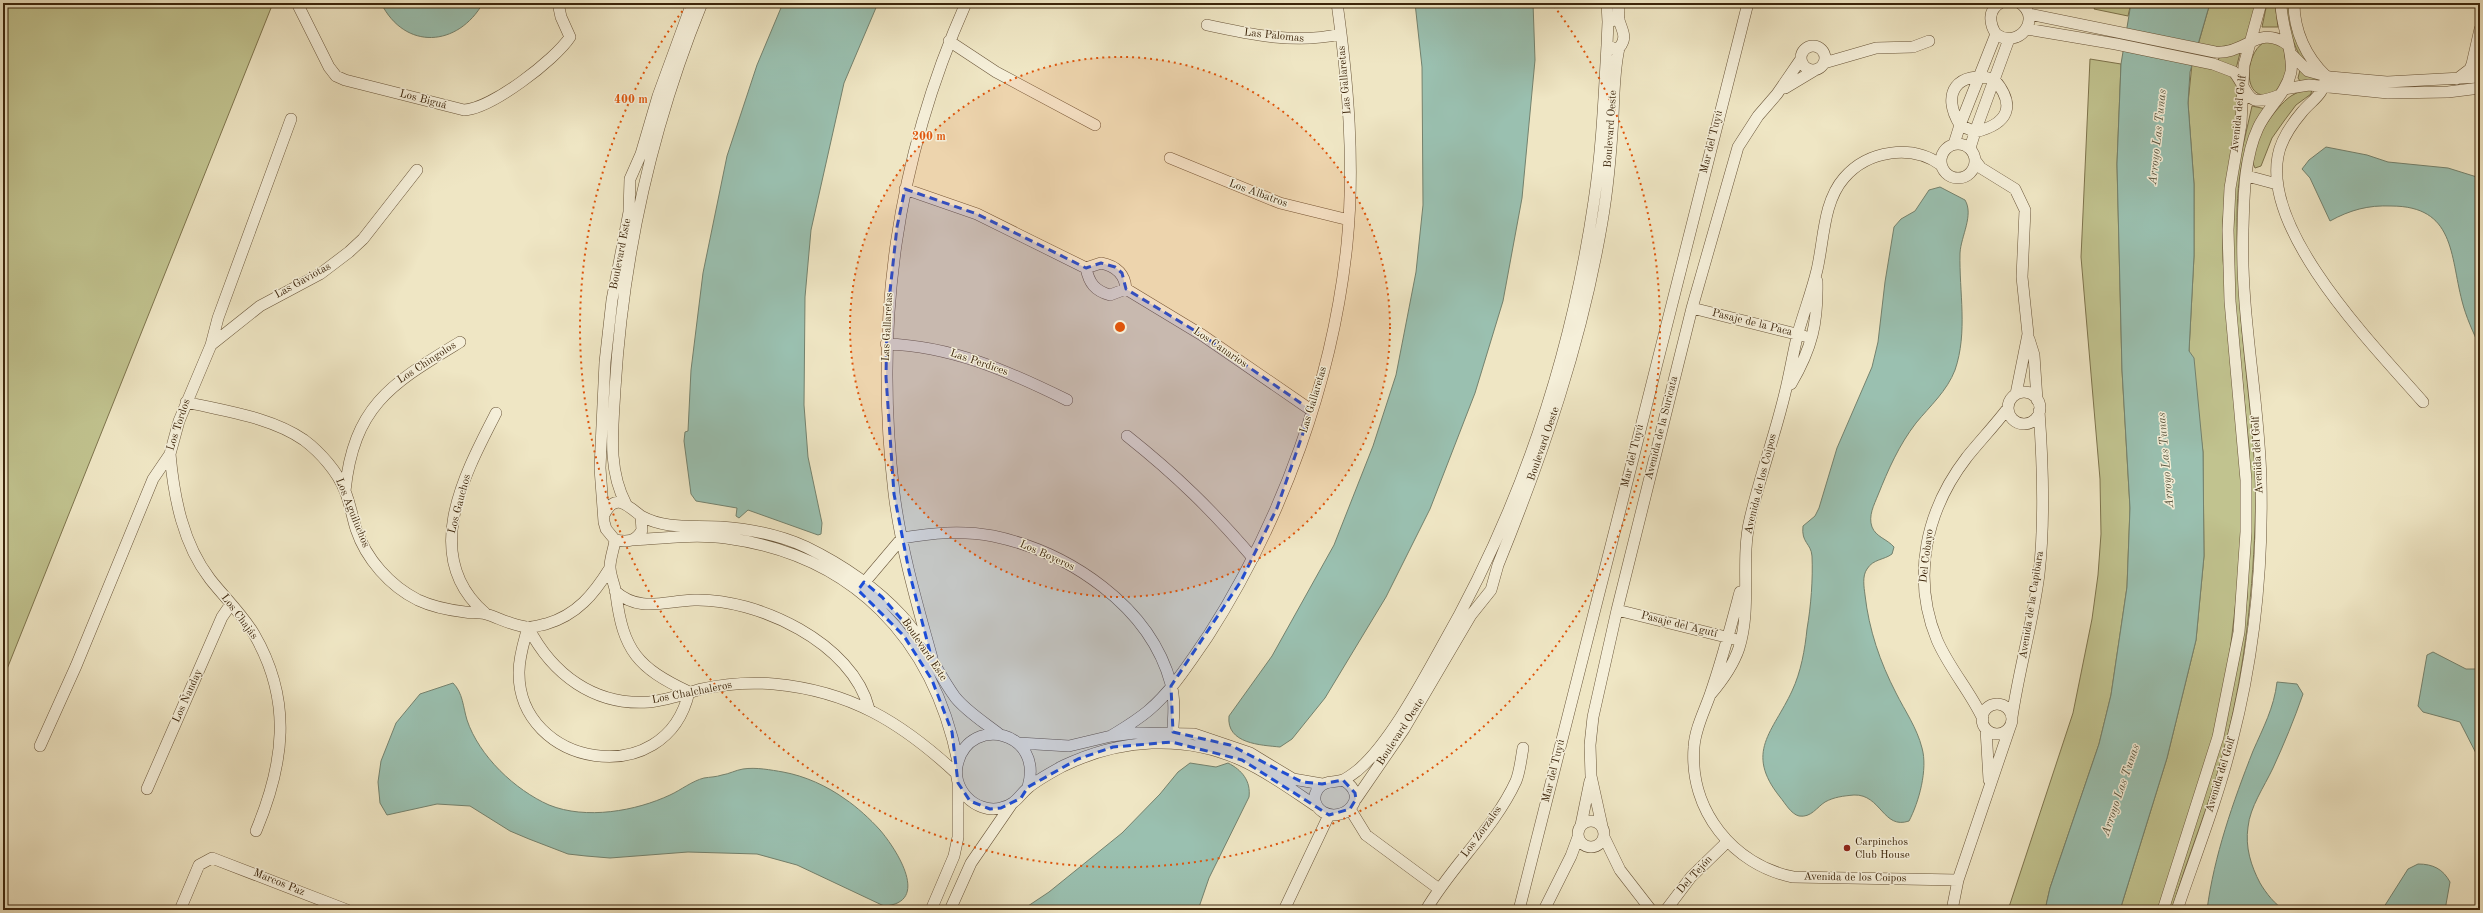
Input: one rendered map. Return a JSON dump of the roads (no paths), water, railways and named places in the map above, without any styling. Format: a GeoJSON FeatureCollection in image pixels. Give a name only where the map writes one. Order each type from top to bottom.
{"type":"FeatureCollection","features":[{"type":"Feature","properties":{"kind":"street","name":"Los Biguá"},"geometry":{"type":"LineString","coordinates":[[297,3],[329,67],[336,76],[345,80],[464,110],[482,105],[528,76],[557,52],[570,37],[561,17],[558,3]]}},
{"type":"Feature","properties":{"kind":"street","name":"Boulevard Este"},"geometry":{"type":"LineString","coordinates":[[626,504],[618,489],[613,462],[617,301],[692,3]]}},
{"type":"Feature","properties":{"kind":"street","name":"Boulevard Este"},"geometry":{"type":"LineString","coordinates":[[604,515],[600,468],[602,403],[617,301],[628,212],[630,180],[642,154],[679,50],[702,3]]}},
{"type":"Feature","properties":{"kind":"street","name":"Las Gallaretas"},"geometry":{"type":"LineString","coordinates":[[932,658],[902,538],[894,494],[886,377],[886,344],[893,258],[906,190],[923,118],[949,41],[966,3]]}},
{"type":"Feature","properties":{"kind":"street","name":"Las Gallaretas"},"geometry":{"type":"LineString","coordinates":[[1111,736],[1133,723],[1149,710],[1171,686],[1221,616],[1253,558],[1277,508],[1311,410],[1333,333],[1343,279],[1349,220],[1351,181],[1348,93],[1337,3]]}},
{"type":"Feature","properties":{"kind":"street"},"geometry":{"type":"LineString","coordinates":[[1607,3],[1608,22],[1615,20],[1619,21],[1618,3]]}},
{"type":"Feature","properties":{"kind":"street","name":"Mar del Tuyú"},"geometry":{"type":"LineString","coordinates":[[1519,910],[1748,3]]}},
{"type":"Feature","properties":{"kind":"street"},"geometry":{"type":"LineString","coordinates":[[2000,3],[1991,16],[1992,28],[1996,34],[2009,39],[2020,36],[2027,29],[2029,14]]}},
{"type":"Feature","properties":{"kind":"street"},"geometry":{"type":"LineString","coordinates":[[2021,3],[2029,14],[2228,68],[2237,76],[2243,90],[2259,101],[2282,92],[2326,81],[2387,82],[2480,78]]}},
{"type":"Feature","properties":{"kind":"street","name":"Avenida del Golf"},"geometry":{"type":"LineString","coordinates":[[2163,910],[2218,737],[2239,632],[2246,532],[2246,480],[2230,301],[2228,230],[2230,188],[2241,124],[2244,65],[2261,3]]}},
{"type":"Feature","properties":{"kind":"street","name":"Avenida del Golf"},"geometry":{"type":"LineString","coordinates":[[2178,910],[2232,741],[2253,633],[2261,533],[2261,480],[2243,268],[2246,176],[2251,150],[2259,125],[2282,92],[2290,74],[2290,50],[2282,26],[2281,3]]}},
{"type":"Feature","properties":{"kind":"street"},"geometry":{"type":"LineString","coordinates":[[2294,3],[2294,19],[2304,46],[2326,81]]}},
{"type":"Feature","properties":{"kind":"street","name":"Boulevard Oeste"},"geometry":{"type":"LineString","coordinates":[[1353,804],[1415,702],[1471,615],[1494,585],[1495,576],[1534,447],[1560,379],[1574,310],[1591,252],[1599,164],[1619,48],[1624,38],[1624,29],[1619,21]]}},
{"type":"Feature","properties":{"kind":"street","name":"Boulevard Oeste"},"geometry":{"type":"LineString","coordinates":[[1608,22],[1608,117]]}},
{"type":"Feature","properties":{"kind":"street","name":"Las Palomas"},"geometry":{"type":"LineString","coordinates":[[1207,25],[1278,38],[1307,40],[1341,34]]}},
{"type":"Feature","properties":{"kind":"street"},"geometry":{"type":"LineString","coordinates":[[2027,29],[2117,38],[2225,53],[2259,37],[2270,36],[2280,39],[2308,71],[2326,81],[2354,91],[2388,93],[2448,92],[2480,88]]}},
{"type":"Feature","properties":{"kind":"street"},"geometry":{"type":"LineString","coordinates":[[2458,79],[2470,69],[2480,29]]}},
{"type":"Feature","properties":{"kind":"street"},"geometry":{"type":"LineString","coordinates":[[1996,34],[1981,76],[1960,125],[1950,147],[1942,154],[1941,165],[1948,175],[1953,177],[1964,177],[1969,174],[1975,160],[1970,148],[2009,39]]}},
{"type":"Feature","properties":{"kind":"street"},"geometry":{"type":"LineString","coordinates":[[949,41],[1016,83],[1095,125]]}},
{"type":"Feature","properties":{"kind":"street","name":"Avenida de la Suricata"},"geometry":{"type":"LineString","coordinates":[[1777,94],[1824,63],[1876,48],[1914,47],[1929,42]]}},
{"type":"Feature","properties":{"kind":"street"},"geometry":{"type":"LineString","coordinates":[[1607,45],[1619,48]]}},
{"type":"Feature","properties":{"kind":"street","name":"Avenida de la Suricata"},"geometry":{"type":"LineString","coordinates":[[1651,910],[1630,885],[1604,837],[1591,776],[1590,745],[1593,717],[1616,610],[1692,308],[1738,147],[1758,116],[1777,94],[1802,59],[1805,49],[1811,46],[1851,54]]}},
{"type":"Feature","properties":{"kind":"street"},"geometry":{"type":"LineString","coordinates":[[1818,47],[1824,52],[1824,63]]}},
{"type":"Feature","properties":{"kind":"street"},"geometry":{"type":"LineString","coordinates":[[1802,59],[1807,68],[1814,70]]}},
{"type":"Feature","properties":{"kind":"street"},"geometry":{"type":"LineString","coordinates":[[1970,76],[1981,76],[1994,79],[2007,98],[2007,109],[2002,120],[1995,126],[1975,132],[1960,125],[1953,110],[1951,100],[1954,90],[1961,81],[1970,76]]}},
{"type":"Feature","properties":{"kind":"street"},"geometry":{"type":"LineString","coordinates":[[2326,81],[2318,98],[2303,110],[2290,126],[2279,152],[2277,184],[2285,210],[2296,235],[2322,284],[2423,402]]}},
{"type":"Feature","properties":{"kind":"street","name":"Los Tordos"},"geometry":{"type":"LineString","coordinates":[[40,746],[76,666],[153,479],[170,454],[186,402],[211,345],[218,318],[290,119]]}},
{"type":"Feature","properties":{"kind":"street"},"geometry":{"type":"LineString","coordinates":[[1950,147],[1960,144],[1970,148]]}},
{"type":"Feature","properties":{"kind":"street","name":"Avenida de los Coipos"},"geometry":{"type":"LineString","coordinates":[[1926,156],[1950,147]]}},
{"type":"Feature","properties":{"kind":"street","name":"Avenida de los Coipos"},"geometry":{"type":"LineString","coordinates":[[1710,695],[1725,676],[1741,640],[1744,574],[1750,520],[1785,395],[1798,334],[1817,270],[1832,201],[1844,178],[1866,160],[1882,154],[1900,152],[1926,156],[1941,165]]}},
{"type":"Feature","properties":{"kind":"street","name":"Los Albatros"},"geometry":{"type":"LineString","coordinates":[[1170,158],[1280,202],[1349,220]]}},
{"type":"Feature","properties":{"kind":"street","name":"Avenida de la Capibara"},"geometry":{"type":"LineString","coordinates":[[1952,910],[1958,880],[2011,722],[2039,574],[2043,483],[2034,355],[2028,334],[2022,277],[2025,210],[2015,190],[1993,176],[1975,160]]}},
{"type":"Feature","properties":{"kind":"street"},"geometry":{"type":"LineString","coordinates":[[634,169],[642,169],[648,176]]}},
{"type":"Feature","properties":{"kind":"street","name":"Las Gaviotas"},"geometry":{"type":"LineString","coordinates":[[211,345],[260,306],[320,274],[349,252],[363,239],[417,170]]}},
{"type":"Feature","properties":{"kind":"street","name":"Avenida de la Capibara"},"geometry":{"type":"LineString","coordinates":[[1969,174],[1993,176]]}},
{"type":"Feature","properties":{"kind":"street"},"geometry":{"type":"LineString","coordinates":[[2246,176],[2277,184]]}},
{"type":"Feature","properties":{"kind":"street"},"geometry":{"type":"LineString","coordinates":[[906,190],[977,214],[1086,268],[1101,264],[1115,267],[1122,273],[1126,289],[1118,294],[1102,293],[1091,284],[1086,268]]}},
{"type":"Feature","properties":{"kind":"street"},"geometry":{"type":"LineString","coordinates":[[629,195],[638,197],[643,194]]}},
{"type":"Feature","properties":{"kind":"street","name":"Avenida de los Coipos"},"geometry":{"type":"LineString","coordinates":[[1785,395],[1806,358],[1813,337],[1818,307],[1817,270]]}},
{"type":"Feature","properties":{"kind":"street","name":"Los Canarios"},"geometry":{"type":"LineString","coordinates":[[1126,289],[1202,335],[1311,410]]}},
{"type":"Feature","properties":{"kind":"street","name":"Pasaje de la Paca"},"geometry":{"type":"LineString","coordinates":[[1692,308],[1813,337]]}},
{"type":"Feature","properties":{"kind":"street","name":"Avenida de la Capibara"},"geometry":{"type":"LineString","coordinates":[[2008,408],[2010,400],[2016,394],[2028,334]]}},
{"type":"Feature","properties":{"kind":"street","name":"Los Chingolos"},"geometry":{"type":"LineString","coordinates":[[345,491],[355,443],[377,403],[398,381],[460,342]]}},
{"type":"Feature","properties":{"kind":"street","name":"Las Perdices"},"geometry":{"type":"LineString","coordinates":[[886,344],[939,349],[1006,372],[1067,400]]}},
{"type":"Feature","properties":{"kind":"street"},"geometry":{"type":"LineString","coordinates":[[1993,427],[2017,422],[2028,423],[2035,418],[2038,405],[2030,394],[2016,394]]}},
{"type":"Feature","properties":{"kind":"street","name":"Los Aguiluchos"},"geometry":{"type":"LineString","coordinates":[[186,402],[258,420],[304,440],[326,461],[345,491],[357,531],[364,547],[372,559],[391,582],[417,599],[432,606],[448,610],[485,613],[514,625],[528,627],[559,620],[577,610],[597,588],[610,568]]}},
{"type":"Feature","properties":{"kind":"street"},"geometry":{"type":"LineString","coordinates":[[602,403],[614,404]]}},
{"type":"Feature","properties":{"kind":"street"},"geometry":{"type":"LineString","coordinates":[[2008,408],[2010,416],[2017,422]]}},
{"type":"Feature","properties":{"kind":"street","name":"Del Cobayo"},"geometry":{"type":"LineString","coordinates":[[1984,724],[1969,692],[1934,631],[1923,588],[1923,570],[1931,524],[1940,498],[1967,458],[2008,408]]}},
{"type":"Feature","properties":{"kind":"street","name":"Los Gauchos"},"geometry":{"type":"LineString","coordinates":[[485,613],[473,603],[458,579],[451,557],[450,535],[466,477],[496,413]]}},
{"type":"Feature","properties":{"kind":"street"},"geometry":{"type":"LineString","coordinates":[[2028,423],[2041,440]]}},
{"type":"Feature","properties":{"kind":"street"},"geometry":{"type":"LineString","coordinates":[[1127,436],[1178,477],[1204,502],[1253,558]]}},
{"type":"Feature","properties":{"kind":"street","name":"Los Chajás"},"geometry":{"type":"LineString","coordinates":[[170,454],[176,500],[186,535],[202,568],[231,604],[260,644],[273,681],[279,715],[280,750],[271,795],[256,831]]}},
{"type":"Feature","properties":{"kind":"street"},"geometry":{"type":"LineString","coordinates":[[528,627],[522,647],[519,673],[525,701],[543,729],[554,738],[576,751],[589,755],[618,756],[650,746],[664,738],[682,718],[690,692],[658,677],[639,660],[631,649],[621,625],[610,568],[615,540],[606,529],[604,515],[612,504],[618,502],[626,504],[641,516],[642,530],[632,540],[615,540]]}},
{"type":"Feature","properties":{"kind":"street","name":"Boulevard Oeste"},"geometry":{"type":"LineString","coordinates":[[1343,780],[1358,770],[1371,757],[1415,702],[1441,648],[1516,507]]}},
{"type":"Feature","properties":{"kind":"street","name":"Boulevard Este"},"geometry":{"type":"LineString","coordinates":[[641,516],[665,526],[741,529],[785,539],[824,556],[861,586],[902,616],[932,658],[956,698],[999,734]]}},
{"type":"Feature","properties":{"kind":"street","name":"Los Boyeros"},"geometry":{"type":"LineString","coordinates":[[902,538],[938,533],[992,536],[1019,543],[1072,565],[1117,600],[1136,619],[1151,640],[1171,686],[1173,737]]}},
{"type":"Feature","properties":{"kind":"street","name":"Boulevard Este"},"geometry":{"type":"LineString","coordinates":[[632,540],[702,536],[746,541],[796,555],[837,576],[861,586],[890,620],[923,663],[946,715],[958,762]]}},
{"type":"Feature","properties":{"kind":"street"},"geometry":{"type":"LineString","coordinates":[[861,586],[902,538]]}},
{"type":"Feature","properties":{"kind":"street"},"geometry":{"type":"LineString","coordinates":[[1480,574],[1488,572],[1495,576]]}},
{"type":"Feature","properties":{"kind":"street","name":"Avenida de los Coipos"},"geometry":{"type":"LineString","coordinates":[[1744,574],[1728,637],[1694,746],[1695,772],[1704,804],[1727,842],[1754,864],[1775,873],[1794,877],[1958,880]]}},
{"type":"Feature","properties":{"kind":"street"},"geometry":{"type":"LineString","coordinates":[[1474,586],[1476,593],[1486,596]]}},
{"type":"Feature","properties":{"kind":"street"},"geometry":{"type":"LineString","coordinates":[[615,591],[624,599],[646,606],[694,600],[714,601],[743,606],[780,618],[799,627],[837,659],[863,694],[869,709]]}},
{"type":"Feature","properties":{"kind":"street","name":"Los Ñanday"},"geometry":{"type":"LineString","coordinates":[[147,788],[222,617],[231,604]]}},
{"type":"Feature","properties":{"kind":"street","name":"Pasaje del Agutí"},"geometry":{"type":"LineString","coordinates":[[1616,610],[1741,640]]}},
{"type":"Feature","properties":{"kind":"street","name":"Los Chalchaleros"},"geometry":{"type":"LineString","coordinates":[[528,627],[538,646],[553,666],[574,682],[600,694],[624,701],[649,702],[690,692],[724,686],[772,684],[821,691],[869,709],[911,734],[957,778]]}},
{"type":"Feature","properties":{"kind":"street"},"geometry":{"type":"LineString","coordinates":[[1969,692],[1999,705],[2008,710],[2011,722],[1998,734],[1984,724],[1989,708],[1999,705],[2015,697]]}},
{"type":"Feature","properties":{"kind":"street","name":"Avenida de la Capibara"},"geometry":{"type":"LineString","coordinates":[[1984,724],[1989,786]]}},
{"type":"Feature","properties":{"kind":"street"},"geometry":{"type":"LineString","coordinates":[[931,910],[954,856],[958,837],[958,762],[962,752],[973,741],[988,734],[999,734],[1019,743],[1069,746],[1111,736],[1152,732],[1173,737],[1242,760],[1329,815],[1342,813],[1353,804]]}},
{"type":"Feature","properties":{"kind":"street"},"geometry":{"type":"LineString","coordinates":[[1028,787],[1061,767],[1094,753],[1194,734],[1250,753],[1293,779],[1322,784],[1343,780],[1353,787],[1353,804],[1366,834],[1439,889]]}},
{"type":"Feature","properties":{"kind":"street"},"geometry":{"type":"LineString","coordinates":[[950,910],[971,863],[1011,805],[1021,798],[1028,787],[1032,776],[1031,764],[1026,752],[1019,743]]}},
{"type":"Feature","properties":{"kind":"street","name":"Los Zorzales"},"geometry":{"type":"LineString","coordinates":[[1426,910],[1439,889],[1486,828],[1509,793],[1519,772],[1523,748]]}},
{"type":"Feature","properties":{"kind":"street","name":"Avenida de la Suricata"},"geometry":{"type":"LineString","coordinates":[[1544,910],[1571,856],[1581,825],[1591,776]]}},
{"type":"Feature","properties":{"kind":"street"},"geometry":{"type":"LineString","coordinates":[[957,778],[966,797],[979,806],[995,809],[1011,805]]}},
{"type":"Feature","properties":{"kind":"street"},"geometry":{"type":"LineString","coordinates":[[1316,806],[1315,794],[1322,784]]}},
{"type":"Feature","properties":{"kind":"street"},"geometry":{"type":"LineString","coordinates":[[1284,910],[1329,815]]}},
{"type":"Feature","properties":{"kind":"street"},"geometry":{"type":"LineString","coordinates":[[1581,825],[1591,820],[1602,826]]}},
{"type":"Feature","properties":{"kind":"street"},"geometry":{"type":"LineString","coordinates":[[1578,836],[1585,846],[1597,846],[1611,852]]}},
{"type":"Feature","properties":{"kind":"street"},"geometry":{"type":"LineString","coordinates":[[1597,846],[1604,837]]}},
{"type":"Feature","properties":{"kind":"street","name":"Del Tejón"},"geometry":{"type":"LineString","coordinates":[[1666,910],[1691,877],[1727,842]]}},
{"type":"Feature","properties":{"kind":"street","name":"Avenida de la Suricata"},"geometry":{"type":"LineString","coordinates":[[1571,856],[1585,846]]}},
{"type":"Feature","properties":{"kind":"street","name":"Marcos Paz"},"geometry":{"type":"LineString","coordinates":[[180,910],[199,865],[212,858],[346,910]]}},
{"type":"Feature","properties":{"kind":"water"},"geometry":{"type":"Polygon","coordinates":[[[381,3],[483,3],[472,18],[460,28],[446,35],[432,38],[417,36],[404,29],[391,19],[381,3]]]}},
{"type":"Feature","properties":{"kind":"water"},"geometry":{"type":"Polygon","coordinates":[[[783,3],[878,3],[844,83],[811,230],[805,297],[804,405],[808,457],[822,523],[821,534],[818,535],[748,510],[739,518],[736,516],[737,508],[696,501],[691,494],[684,441],[685,432],[688,431],[691,370],[703,273],[727,156],[757,65],[783,3]]]}},
{"type":"Feature","properties":{"kind":"water"},"geometry":{"type":"Polygon","coordinates":[[[1415,3],[1533,3],[1535,60],[1522,198],[1503,301],[1475,393],[1430,509],[1386,597],[1325,698],[1292,739],[1280,747],[1255,744],[1239,738],[1233,732],[1230,725],[1229,716],[1272,656],[1334,545],[1373,446],[1396,375],[1416,272],[1423,205],[1422,67],[1415,3]]]}},
{"type":"Feature","properties":{"kind":"water","name":"Arroyo Las Tunas"},"geometry":{"type":"Polygon","coordinates":[[[2131,3],[2210,3],[2190,72],[2188,103],[2194,184],[2194,256],[2189,351],[2194,358],[2203,452],[2204,556],[2196,640],[2167,758],[2120,910],[2045,910],[2050,888],[2099,744],[2111,695],[2127,587],[2130,508],[2122,370],[2117,164],[2121,64],[2131,3]]]}},
{"type":"Feature","properties":{"kind":"water"},"geometry":{"type":"Polygon","coordinates":[[[2326,147],[2367,155],[2388,162],[2448,168],[2480,178],[2480,347],[2464,307],[2446,236],[2438,224],[2427,214],[2412,208],[2375,206],[2359,209],[2330,221],[2310,178],[2302,169],[2309,160],[2326,147]]]}},
{"type":"Feature","properties":{"kind":"water"},"geometry":{"type":"Polygon","coordinates":[[[1940,187],[1965,200],[1968,212],[1968,219],[1960,253],[1962,327],[1959,356],[1952,378],[1948,385],[1910,431],[1894,458],[1872,511],[1871,523],[1876,533],[1894,547],[1892,554],[1872,563],[1864,575],[1864,589],[1869,621],[1880,658],[1899,700],[1914,727],[1922,748],[1924,766],[1922,785],[1909,821],[1893,821],[1870,800],[1863,796],[1854,795],[1832,799],[1825,802],[1810,814],[1799,816],[1788,808],[1769,781],[1764,767],[1763,754],[1765,742],[1770,731],[1795,684],[1804,652],[1811,602],[1812,556],[1810,548],[1803,536],[1803,526],[1815,516],[1819,508],[1837,448],[1872,367],[1878,342],[1885,282],[1894,227],[1901,219],[1915,211],[1929,190],[1940,187]]]}},
{"type":"Feature","properties":{"kind":"water"},"geometry":{"type":"Polygon","coordinates":[[[2433,652],[2466,669],[2480,669],[2480,761],[2460,722],[2423,712],[2418,706],[2427,655],[2433,652]]]}},
{"type":"Feature","properties":{"kind":"water"},"geometry":{"type":"Polygon","coordinates":[[[2277,682],[2297,684],[2303,694],[2281,750],[2251,812],[2247,842],[2251,863],[2260,883],[2271,898],[2285,910],[2207,910],[2214,870],[2225,829],[2253,751],[2271,709],[2277,682]]]}},
{"type":"Feature","properties":{"kind":"water"},"geometry":{"type":"Polygon","coordinates":[[[453,683],[461,696],[467,720],[473,733],[489,759],[511,781],[536,799],[563,810],[595,813],[611,812],[657,801],[700,779],[715,777],[748,768],[774,770],[799,776],[816,782],[850,802],[868,817],[880,830],[894,850],[906,874],[908,886],[906,896],[898,903],[884,906],[797,865],[757,854],[688,852],[610,858],[568,854],[510,831],[470,806],[437,804],[387,815],[380,803],[378,782],[381,761],[396,723],[420,694],[453,683]]]}},
{"type":"Feature","properties":{"kind":"water"},"geometry":{"type":"Polygon","coordinates":[[[1190,763],[1216,767],[1228,763],[1241,773],[1249,786],[1249,797],[1209,878],[1198,910],[1022,910],[1049,892],[1122,833],[1160,794],[1178,772],[1190,763]]]}},
{"type":"Feature","properties":{"kind":"water"},"geometry":{"type":"Polygon","coordinates":[[[2418,864],[2437,868],[2447,877],[2450,882],[2445,910],[2382,910],[2408,869],[2418,864]]]}},
{"type":"Feature","properties":{"kind":"place","name":"Carpinchos Club House"},"geometry":{"type":"Point","coordinates":[1847,848]}}]}
